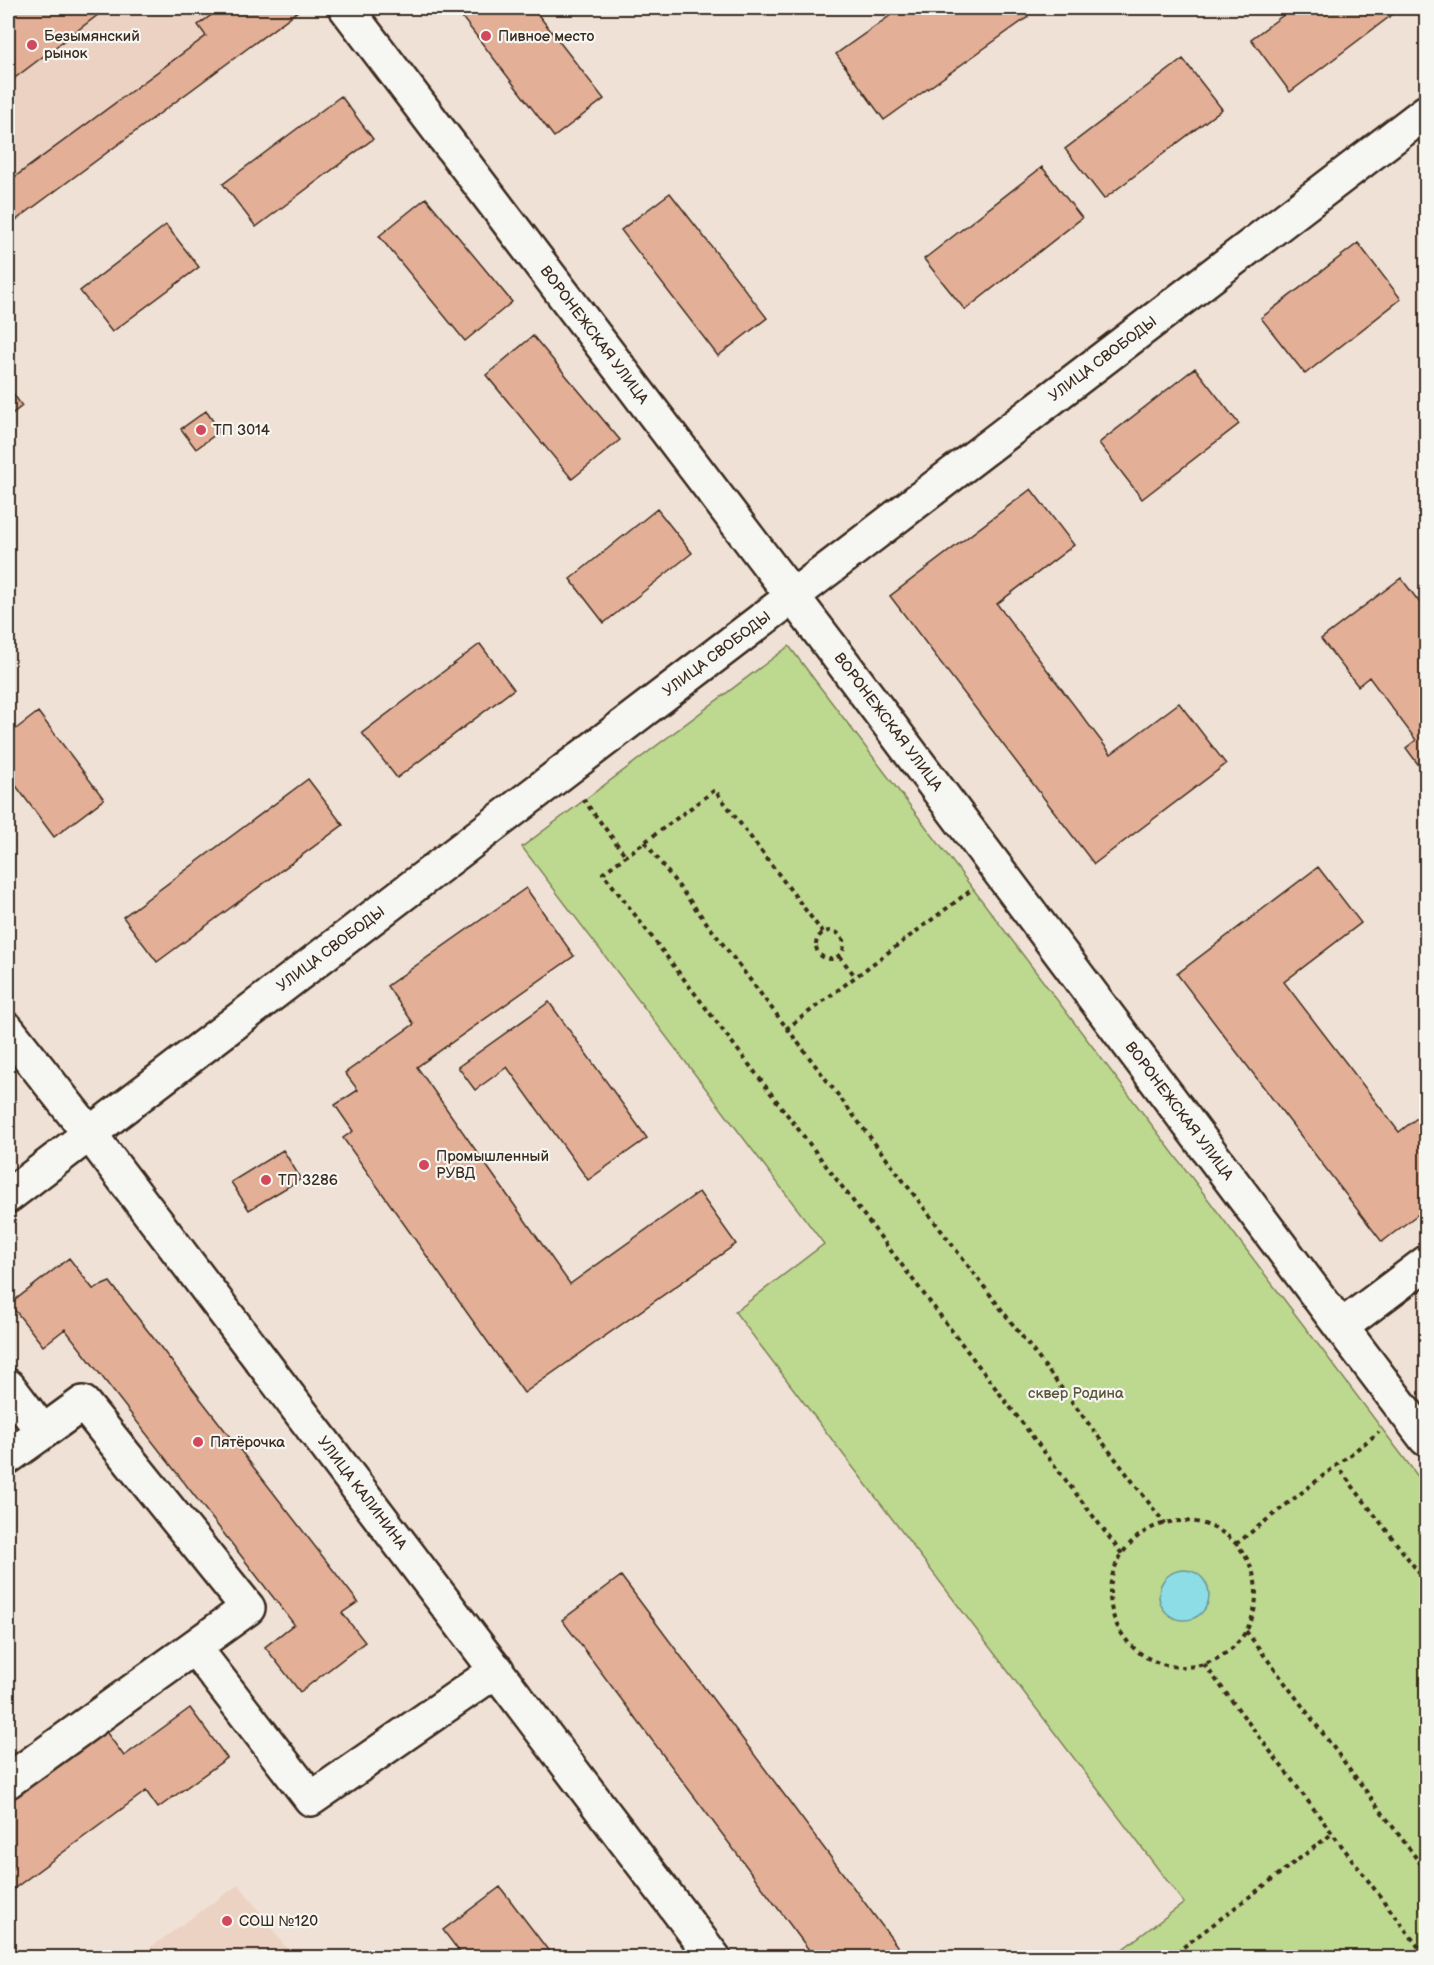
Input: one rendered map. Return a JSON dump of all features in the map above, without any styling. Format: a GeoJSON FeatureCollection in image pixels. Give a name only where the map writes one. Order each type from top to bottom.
{"type":"FeatureCollection","features":[{"type":"Feature","properties":{"kind":"street","name":"ВОРОНЕЖСКАЯ УЛИЦА"},"geometry":{"type":"LineString","coordinates":[[346,8],[1426,1439]]}},
{"type":"Feature","properties":{"kind":"street","name":"УЛИЦА СВОБОДЫ"},"geometry":{"type":"LineString","coordinates":[[8,1196],[1426,112]]}},
{"type":"Feature","properties":{"kind":"street","name":"УЛИЦА КАЛИНИНА"},"geometry":{"type":"LineString","coordinates":[[8,1030],[89,1133],[714,1958]]}},
{"type":"Feature","properties":{"kind":"street"},"geometry":{"type":"LineString","coordinates":[[1341,1327],[1426,1263]]}},
{"type":"Feature","properties":{"kind":"street"},"geometry":{"type":"LineString","coordinates":[[8,1386],[43,1432]]}},
{"type":"Feature","properties":{"kind":"street"},"geometry":{"type":"LineString","coordinates":[[8,1457],[83,1403],[248,1608],[8,1781]]}},
{"type":"Feature","properties":{"kind":"street"},"geometry":{"type":"LineString","coordinates":[[194,1647],[311,1799],[497,1670]]}},
{"type":"Feature","properties":{"kind":"path"},"geometry":{"type":"LineString","coordinates":[[823,933],[715,790],[603,873],[1122,1554]]}},
{"type":"Feature","properties":{"kind":"path"},"geometry":{"type":"LineString","coordinates":[[580,796],[626,856]]}},
{"type":"Feature","properties":{"kind":"path"},"geometry":{"type":"LineString","coordinates":[[645,842],[1165,1524]]}},
{"type":"Feature","properties":{"kind":"path"},"geometry":{"type":"LineString","coordinates":[[786,1029],[977,886]]}},
{"type":"Feature","properties":{"kind":"path"},"geometry":{"type":"LineString","coordinates":[[834,931],[842,937],[844,946],[839,956],[829,959],[824,958],[818,952],[816,943],[823,933],[834,931]]}},
{"type":"Feature","properties":{"kind":"path"},"geometry":{"type":"LineString","coordinates":[[839,956],[856,977]]}},
{"type":"Feature","properties":{"kind":"path"},"geometry":{"type":"LineString","coordinates":[[1236,1544],[1383,1429]]}},
{"type":"Feature","properties":{"kind":"path"},"geometry":{"type":"LineString","coordinates":[[1341,1471],[1426,1582]]}},
{"type":"Feature","properties":{"kind":"path"},"geometry":{"type":"LineString","coordinates":[[1183,1521],[1208,1525],[1230,1538],[1246,1557],[1255,1581],[1255,1607],[1246,1631],[1234,1647],[1215,1660],[1193,1667],[1170,1666],[1149,1659],[1130,1645],[1117,1626],[1110,1604],[1110,1581],[1122,1554],[1135,1538],[1157,1525],[1165,1524],[1183,1521]]}},
{"type":"Feature","properties":{"kind":"path"},"geometry":{"type":"LineString","coordinates":[[1246,1631],[1426,1871]]}},
{"type":"Feature","properties":{"kind":"path"},"geometry":{"type":"LineString","coordinates":[[1204,1664],[1426,1957]]}},
{"type":"Feature","properties":{"kind":"path"},"geometry":{"type":"LineString","coordinates":[[1169,1958],[1333,1833]]}},
{"type":"Feature","properties":{"kind":"shaded area","name":"Безымянский рынок"},"geometry":{"type":"Polygon","coordinates":[[[8,8],[302,8],[8,226],[8,8]]]}},
{"type":"Feature","properties":{"kind":"shaded area","name":"СОШ №120"},"geometry":{"type":"Polygon","coordinates":[[[239,1884],[293,1957],[137,1957],[239,1884]]]}},
{"type":"Feature","properties":{"kind":"green space","name":"сквер Родина"},"geometry":{"type":"Polygon","coordinates":[[[789,646],[1426,1487],[1426,1957],[1112,1957],[1184,1903],[735,1312],[824,1244],[522,847],[789,646]]]}},
{"type":"Feature","properties":{"kind":"water"},"geometry":{"type":"Polygon","coordinates":[[[1184,1570],[1202,1577],[1209,1595],[1202,1613],[1184,1620],[1166,1613],[1159,1595],[1166,1577],[1184,1570]]]}},
{"type":"Feature","properties":{"kind":"building","name":"Безымянский рынок"},"geometry":{"type":"Polygon","coordinates":[[[8,8],[107,8],[8,83],[8,8]]]}},
{"type":"Feature","properties":{"kind":"building"},"geometry":{"type":"Polygon","coordinates":[[[221,8],[302,8],[8,226],[8,182],[206,36],[198,25],[221,8]]]}},
{"type":"Feature","properties":{"kind":"building"},"geometry":{"type":"Polygon","coordinates":[[[463,8],[533,8],[604,99],[554,137],[458,12],[463,8]]]}},
{"type":"Feature","properties":{"kind":"building"},"geometry":{"type":"Polygon","coordinates":[[[901,8],[1021,8],[1028,17],[884,120],[836,54],[901,8]]]}},
{"type":"Feature","properties":{"kind":"building"},"geometry":{"type":"Polygon","coordinates":[[[1293,8],[1401,8],[1290,92],[1251,39],[1293,8]]]}},
{"type":"Feature","properties":{"kind":"building"},"geometry":{"type":"Polygon","coordinates":[[[1183,59],[1222,109],[1104,199],[1065,149],[1183,59]]]}},
{"type":"Feature","properties":{"kind":"building"},"geometry":{"type":"Polygon","coordinates":[[[341,96],[373,139],[256,227],[223,184],[341,96]]]}},
{"type":"Feature","properties":{"kind":"building"},"geometry":{"type":"Polygon","coordinates":[[[1042,167],[1082,218],[965,310],[924,259],[1042,167]]]}},
{"type":"Feature","properties":{"kind":"building"},"geometry":{"type":"Polygon","coordinates":[[[670,193],[767,318],[718,356],[621,230],[670,193]]]}},
{"type":"Feature","properties":{"kind":"building"},"geometry":{"type":"Polygon","coordinates":[[[426,198],[512,302],[465,341],[379,236],[426,198]]]}},
{"type":"Feature","properties":{"kind":"building"},"geometry":{"type":"Polygon","coordinates":[[[166,225],[199,267],[112,332],[80,291],[166,225]]]}},
{"type":"Feature","properties":{"kind":"building"},"geometry":{"type":"Polygon","coordinates":[[[1358,243],[1401,299],[1305,374],[1261,318],[1358,243]]]}},
{"type":"Feature","properties":{"kind":"building"},"geometry":{"type":"Polygon","coordinates":[[[533,336],[620,440],[572,479],[486,375],[533,336]]]}},
{"type":"Feature","properties":{"kind":"building"},"geometry":{"type":"Polygon","coordinates":[[[1195,368],[1239,424],[1142,499],[1099,443],[1195,368]]]}},
{"type":"Feature","properties":{"kind":"building"},"geometry":{"type":"Polygon","coordinates":[[[8,386],[22,406],[8,417],[8,386]]]}},
{"type":"Feature","properties":{"kind":"building","name":"ТП 3014"},"geometry":{"type":"Polygon","coordinates":[[[206,411],[220,431],[196,449],[181,429],[206,411]]]}},
{"type":"Feature","properties":{"kind":"building"},"geometry":{"type":"Polygon","coordinates":[[[1031,489],[1074,545],[997,604],[1111,754],[1179,703],[1226,764],[1094,864],[890,596],[1031,489]]]}},
{"type":"Feature","properties":{"kind":"building"},"geometry":{"type":"Polygon","coordinates":[[[657,509],[692,553],[604,623],[570,579],[657,509]]]}},
{"type":"Feature","properties":{"kind":"building"},"geometry":{"type":"Polygon","coordinates":[[[1401,578],[1426,611],[1426,775],[1406,748],[1416,740],[1369,677],[1358,686],[1321,639],[1401,578]]]}},
{"type":"Feature","properties":{"kind":"building"},"geometry":{"type":"Polygon","coordinates":[[[480,644],[514,689],[397,778],[362,733],[480,644]]]}},
{"type":"Feature","properties":{"kind":"building"},"geometry":{"type":"Polygon","coordinates":[[[38,712],[104,799],[54,837],[8,775],[8,735],[38,712]]]}},
{"type":"Feature","properties":{"kind":"building"},"geometry":{"type":"Polygon","coordinates":[[[308,779],[343,825],[157,962],[123,917],[308,779]]]}},
{"type":"Feature","properties":{"kind":"building"},"geometry":{"type":"Polygon","coordinates":[[[1318,867],[1361,923],[1284,982],[1399,1132],[1426,1111],[1426,1208],[1382,1242],[1177,974],[1318,867]]]}},
{"type":"Feature","properties":{"kind":"building","name":"Промышленный РУВД"},"geometry":{"type":"Polygon","coordinates":[[[526,888],[574,956],[417,1067],[570,1284],[699,1192],[736,1244],[524,1393],[343,1138],[353,1131],[335,1105],[358,1090],[345,1073],[414,1024],[387,986],[526,888]]]}},
{"type":"Feature","properties":{"kind":"building"},"geometry":{"type":"Polygon","coordinates":[[[549,1002],[647,1138],[588,1180],[507,1067],[475,1090],[458,1067],[549,1002]]]}},
{"type":"Feature","properties":{"kind":"building","name":"ТП 3286"},"geometry":{"type":"Polygon","coordinates":[[[283,1150],[301,1179],[249,1210],[231,1182],[283,1150]]]}},
{"type":"Feature","properties":{"kind":"building"},"geometry":{"type":"Polygon","coordinates":[[[69,1258],[93,1289],[110,1282],[358,1602],[342,1613],[365,1642],[300,1692],[265,1647],[294,1624],[65,1329],[43,1346],[10,1304],[69,1258]]]}},
{"type":"Feature","properties":{"kind":"building"},"geometry":{"type":"Polygon","coordinates":[[[621,1576],[906,1958],[815,1958],[562,1620],[621,1576]]]}},
{"type":"Feature","properties":{"kind":"building"},"geometry":{"type":"Polygon","coordinates":[[[190,1708],[227,1758],[158,1808],[146,1791],[8,1893],[8,1800],[104,1729],[124,1756],[190,1708]]]}},
{"type":"Feature","properties":{"kind":"building"},"geometry":{"type":"Polygon","coordinates":[[[500,1887],[554,1958],[464,1958],[443,1930],[500,1887]]]}},
{"type":"Feature","properties":{"kind":"place","name":"Пивное место"},"geometry":{"type":"Point","coordinates":[486,36]}},
{"type":"Feature","properties":{"kind":"place","name":"Безымянский рынок"},"geometry":{"type":"Point","coordinates":[32,45]}},
{"type":"Feature","properties":{"kind":"place","name":"ТП 3014"},"geometry":{"type":"Point","coordinates":[201,430]}},
{"type":"Feature","properties":{"kind":"place","name":"Промышленный РУВД"},"geometry":{"type":"Point","coordinates":[424,1165]}},
{"type":"Feature","properties":{"kind":"place","name":"ТП 3286"},"geometry":{"type":"Point","coordinates":[266,1180]}},
{"type":"Feature","properties":{"kind":"place","name":"Пятёрочка"},"geometry":{"type":"Point","coordinates":[198,1442]}},
{"type":"Feature","properties":{"kind":"place","name":"СОШ №120"},"geometry":{"type":"Point","coordinates":[227,1921]}}]}
